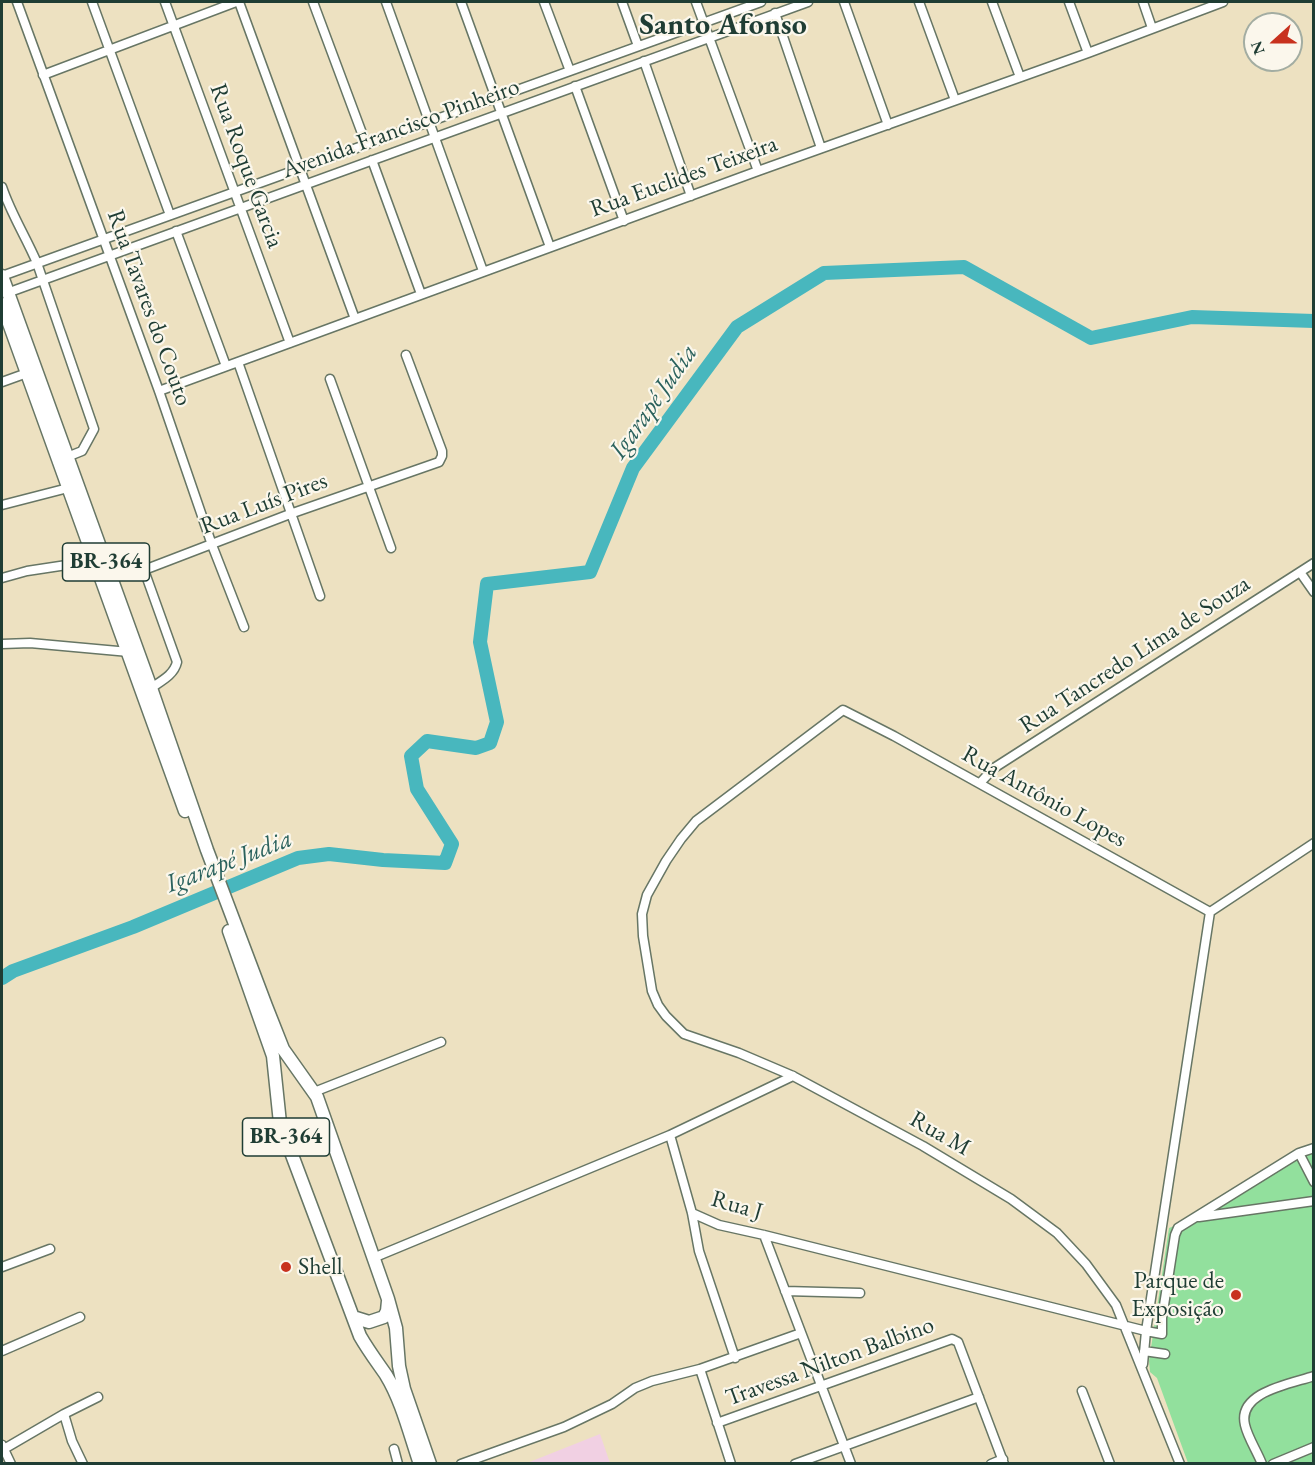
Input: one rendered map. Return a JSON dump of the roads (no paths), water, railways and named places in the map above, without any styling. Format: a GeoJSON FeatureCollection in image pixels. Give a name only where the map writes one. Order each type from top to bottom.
{"type":"FeatureCollection","features":[{"type":"Feature","properties":{"kind":"highway","name":"BR-364"},"geometry":{"type":"LineString","coordinates":[[2,276],[4,306],[27,373],[93,561],[203,852],[241,951],[283,1049],[314,1092],[330,1135],[388,1299],[396,1328],[399,1366],[404,1389],[430,1464]]}},
{"type":"Feature","properties":{"kind":"highway","name":"BR-364"},"geometry":{"type":"LineString","coordinates":[[4,306],[67,457],[111,577],[151,688],[203,852]]}},
{"type":"Feature","properties":{"kind":"highway","name":"BR-364"},"geometry":{"type":"LineString","coordinates":[[241,951],[273,1056],[277,1080],[277,1108],[290,1148],[353,1317],[369,1353],[386,1376],[396,1395],[420,1464]]}},
{"type":"Feature","properties":{"kind":"highway"},"geometry":{"type":"LineString","coordinates":[[290,1148],[291,1137],[295,1132],[307,1126],[317,1127],[330,1135]]}},
{"type":"Feature","properties":{"kind":"highway"},"geometry":{"type":"LineString","coordinates":[[353,1317],[369,1322],[384,1317],[388,1299]]}},
{"type":"Feature","properties":{"kind":"street","name":"Rua Tavares do Couto"},"geometry":{"type":"LineString","coordinates":[[17,2],[159,391],[212,545],[244,627]]}},
{"type":"Feature","properties":{"kind":"street"},"geometry":{"type":"LineString","coordinates":[[92,2],[170,215]]}},
{"type":"Feature","properties":{"kind":"street","name":"Rua Roque Garcia"},"geometry":{"type":"LineString","coordinates":[[165,2],[290,343]]}},
{"type":"Feature","properties":{"kind":"street"},"geometry":{"type":"LineString","coordinates":[[42,75],[238,2],[355,319]]}},
{"type":"Feature","properties":{"kind":"street"},"geometry":{"type":"LineString","coordinates":[[313,2],[366,144]]}},
{"type":"Feature","properties":{"kind":"street"},"geometry":{"type":"LineString","coordinates":[[386,2],[483,271]]}},
{"type":"Feature","properties":{"kind":"street"},"geometry":{"type":"LineString","coordinates":[[461,2],[550,247]]}},
{"type":"Feature","properties":{"kind":"street"},"geometry":{"type":"LineString","coordinates":[[544,2],[570,71]]}},
{"type":"Feature","properties":{"kind":"street"},"geometry":{"type":"LineString","coordinates":[[622,2],[639,46]]}},
{"type":"Feature","properties":{"kind":"street"},"geometry":{"type":"LineString","coordinates":[[696,2],[758,171]]}},
{"type":"Feature","properties":{"kind":"street","name":"Avenida Francisco Pinheiro"},"geometry":{"type":"LineString","coordinates":[[2,276],[761,2]]}},
{"type":"Feature","properties":{"kind":"street","name":"Avenida Francisco Pinheiro"},"geometry":{"type":"LineString","coordinates":[[4,306],[43,280],[808,2]]}},
{"type":"Feature","properties":{"kind":"street"},"geometry":{"type":"LineString","coordinates":[[844,2],[888,125]]}},
{"type":"Feature","properties":{"kind":"street"},"geometry":{"type":"LineString","coordinates":[[919,2],[955,100]]}},
{"type":"Feature","properties":{"kind":"street"},"geometry":{"type":"LineString","coordinates":[[992,2],[1020,77]]}},
{"type":"Feature","properties":{"kind":"street"},"geometry":{"type":"LineString","coordinates":[[1069,2],[1088,53]]}},
{"type":"Feature","properties":{"kind":"street"},"geometry":{"type":"LineString","coordinates":[[1143,2],[1152,28]]}},
{"type":"Feature","properties":{"kind":"street","name":"Rua Euclides Teixeira"},"geometry":{"type":"LineString","coordinates":[[159,391],[821,148],[1088,53],[1221,2]]}},
{"type":"Feature","properties":{"kind":"street"},"geometry":{"type":"LineString","coordinates":[[775,13],[821,148]]}},
{"type":"Feature","properties":{"kind":"street"},"geometry":{"type":"LineString","coordinates":[[644,61],[691,196]]}},
{"type":"Feature","properties":{"kind":"street"},"geometry":{"type":"LineString","coordinates":[[575,86],[624,221]]}},
{"type":"Feature","properties":{"kind":"street"},"geometry":{"type":"LineString","coordinates":[[372,160],[421,294]]}},
{"type":"Feature","properties":{"kind":"street"},"geometry":{"type":"LineString","coordinates":[[2,187],[9,207],[37,263],[94,429],[82,451],[67,457]]}},
{"type":"Feature","properties":{"kind":"street"},"geometry":{"type":"LineString","coordinates":[[176,231],[226,366]]}},
{"type":"Feature","properties":{"kind":"street","name":"Rua Luís Pires"},"geometry":{"type":"LineString","coordinates":[[111,577],[144,570],[290,514],[439,462],[443,453],[406,355]]}},
{"type":"Feature","properties":{"kind":"street"},"geometry":{"type":"LineString","coordinates":[[238,362],[320,596]]}},
{"type":"Feature","properties":{"kind":"street"},"geometry":{"type":"LineString","coordinates":[[2,382],[27,373]]}},
{"type":"Feature","properties":{"kind":"street"},"geometry":{"type":"LineString","coordinates":[[330,380],[391,548]]}},
{"type":"Feature","properties":{"kind":"street"},"geometry":{"type":"LineString","coordinates":[[2,505],[68,488]]}},
{"type":"Feature","properties":{"kind":"street"},"geometry":{"type":"LineString","coordinates":[[2,578],[27,571],[93,561]]}},
{"type":"Feature","properties":{"kind":"street","name":"Rua Tancredo Lima de Souza"},"geometry":{"type":"LineString","coordinates":[[980,783],[993,768],[1314,563]]}},
{"type":"Feature","properties":{"kind":"street"},"geometry":{"type":"LineString","coordinates":[[144,570],[177,662],[176,667],[167,677],[151,688]]}},
{"type":"Feature","properties":{"kind":"street"},"geometry":{"type":"LineString","coordinates":[[1300,572],[1314,592]]}},
{"type":"Feature","properties":{"kind":"street"},"geometry":{"type":"LineString","coordinates":[[2,645],[30,643],[129,652]]}},
{"type":"Feature","properties":{"kind":"street","name":"Rua M"},"geometry":{"type":"LineString","coordinates":[[857,716],[843,710],[696,821],[681,839],[647,895],[642,914],[643,936],[652,991],[658,1005],[684,1034],[740,1053],[793,1076],[923,1146],[1011,1199],[1057,1233],[1116,1305],[1177,1463]]}},
{"type":"Feature","properties":{"kind":"street","name":"Rua Antônio Lopes"},"geometry":{"type":"LineString","coordinates":[[857,716],[1210,912]]}},
{"type":"Feature","properties":{"kind":"street"},"geometry":{"type":"LineString","coordinates":[[1142,1368],[1210,912],[1314,843]]}},
{"type":"Feature","properties":{"kind":"street"},"geometry":{"type":"LineString","coordinates":[[314,1092],[441,1042]]}},
{"type":"Feature","properties":{"kind":"street"},"geometry":{"type":"LineString","coordinates":[[373,1258],[670,1135],[793,1076]]}},
{"type":"Feature","properties":{"kind":"street","name":"Rua J"},"geometry":{"type":"LineString","coordinates":[[670,1135],[692,1213],[719,1226],[764,1235],[1126,1327]]}},
{"type":"Feature","properties":{"kind":"street"},"geometry":{"type":"LineString","coordinates":[[1196,1218],[1299,1153],[1314,1148]]}},
{"type":"Feature","properties":{"kind":"street"},"geometry":{"type":"LineString","coordinates":[[1299,1153],[1314,1182]]}},
{"type":"Feature","properties":{"kind":"street"},"geometry":{"type":"LineString","coordinates":[[1126,1327],[1162,1334],[1162,1317],[1175,1235],[1184,1222],[1196,1218],[1314,1201]]}},
{"type":"Feature","properties":{"kind":"street"},"geometry":{"type":"LineString","coordinates":[[692,1213],[699,1251],[735,1358]]}},
{"type":"Feature","properties":{"kind":"street"},"geometry":{"type":"LineString","coordinates":[[764,1235],[851,1464]]}},
{"type":"Feature","properties":{"kind":"street"},"geometry":{"type":"LineString","coordinates":[[2,1267],[50,1249]]}},
{"type":"Feature","properties":{"kind":"street"},"geometry":{"type":"LineString","coordinates":[[785,1291],[860,1293]]}},
{"type":"Feature","properties":{"kind":"street"},"geometry":{"type":"LineString","coordinates":[[2,1351],[80,1317]]}},
{"type":"Feature","properties":{"kind":"street"},"geometry":{"type":"LineString","coordinates":[[461,1464],[564,1427],[612,1404],[634,1388],[652,1381],[735,1358],[801,1333]]}},
{"type":"Feature","properties":{"kind":"street","name":"Travessa Nilton Balbino"},"geometry":{"type":"LineString","coordinates":[[717,1423],[952,1338],[956,1339],[979,1397]]}},
{"type":"Feature","properties":{"kind":"street"},"geometry":{"type":"LineString","coordinates":[[1144,1351],[1165,1354]]}},
{"type":"Feature","properties":{"kind":"street"},"geometry":{"type":"LineString","coordinates":[[700,1369],[731,1464]]}},
{"type":"Feature","properties":{"kind":"street"},"geometry":{"type":"LineString","coordinates":[[1262,1464],[1245,1426],[1243,1414],[1246,1405],[1253,1398],[1268,1391],[1314,1376]]}},
{"type":"Feature","properties":{"kind":"street"},"geometry":{"type":"LineString","coordinates":[[1082,1390],[1110,1464]]}},
{"type":"Feature","properties":{"kind":"street"},"geometry":{"type":"LineString","coordinates":[[11,1464],[3,1447],[98,1397]]}},
{"type":"Feature","properties":{"kind":"street"},"geometry":{"type":"LineString","coordinates":[[795,1464],[979,1397],[1004,1461],[991,1464]]}},
{"type":"Feature","properties":{"kind":"street"},"geometry":{"type":"LineString","coordinates":[[64,1414],[72,1441],[83,1464]]}},
{"type":"Feature","properties":{"kind":"street"},"geometry":{"type":"LineString","coordinates":[[1273,1464],[1314,1447]]}},
{"type":"Feature","properties":{"kind":"street"},"geometry":{"type":"LineString","coordinates":[[394,1449],[398,1464]]}},
{"type":"Feature","properties":{"kind":"waterway","name":"Igarapé Judia"},"geometry":{"type":"LineString","coordinates":[[2,978],[13,971],[133,927],[298,858],[329,854],[383,860],[445,863],[452,844],[417,789],[411,756],[427,741],[476,748],[490,743],[497,722],[480,642],[487,584],[590,572],[633,468],[737,327],[824,273],[964,267],[1091,338],[1192,317],[1314,321]]}},
{"type":"Feature","properties":{"kind":"place","name":"Shell"},"geometry":{"type":"Point","coordinates":[286,1267]}},
{"type":"Feature","properties":{"kind":"place","name":"Parque de Exposição"},"geometry":{"type":"Point","coordinates":[1236,1295]}},
{"type":"Feature","properties":{"kind":"district","name":"Santo Afonso"},"geometry":{"type":"Point","coordinates":[723,26]}}]}
